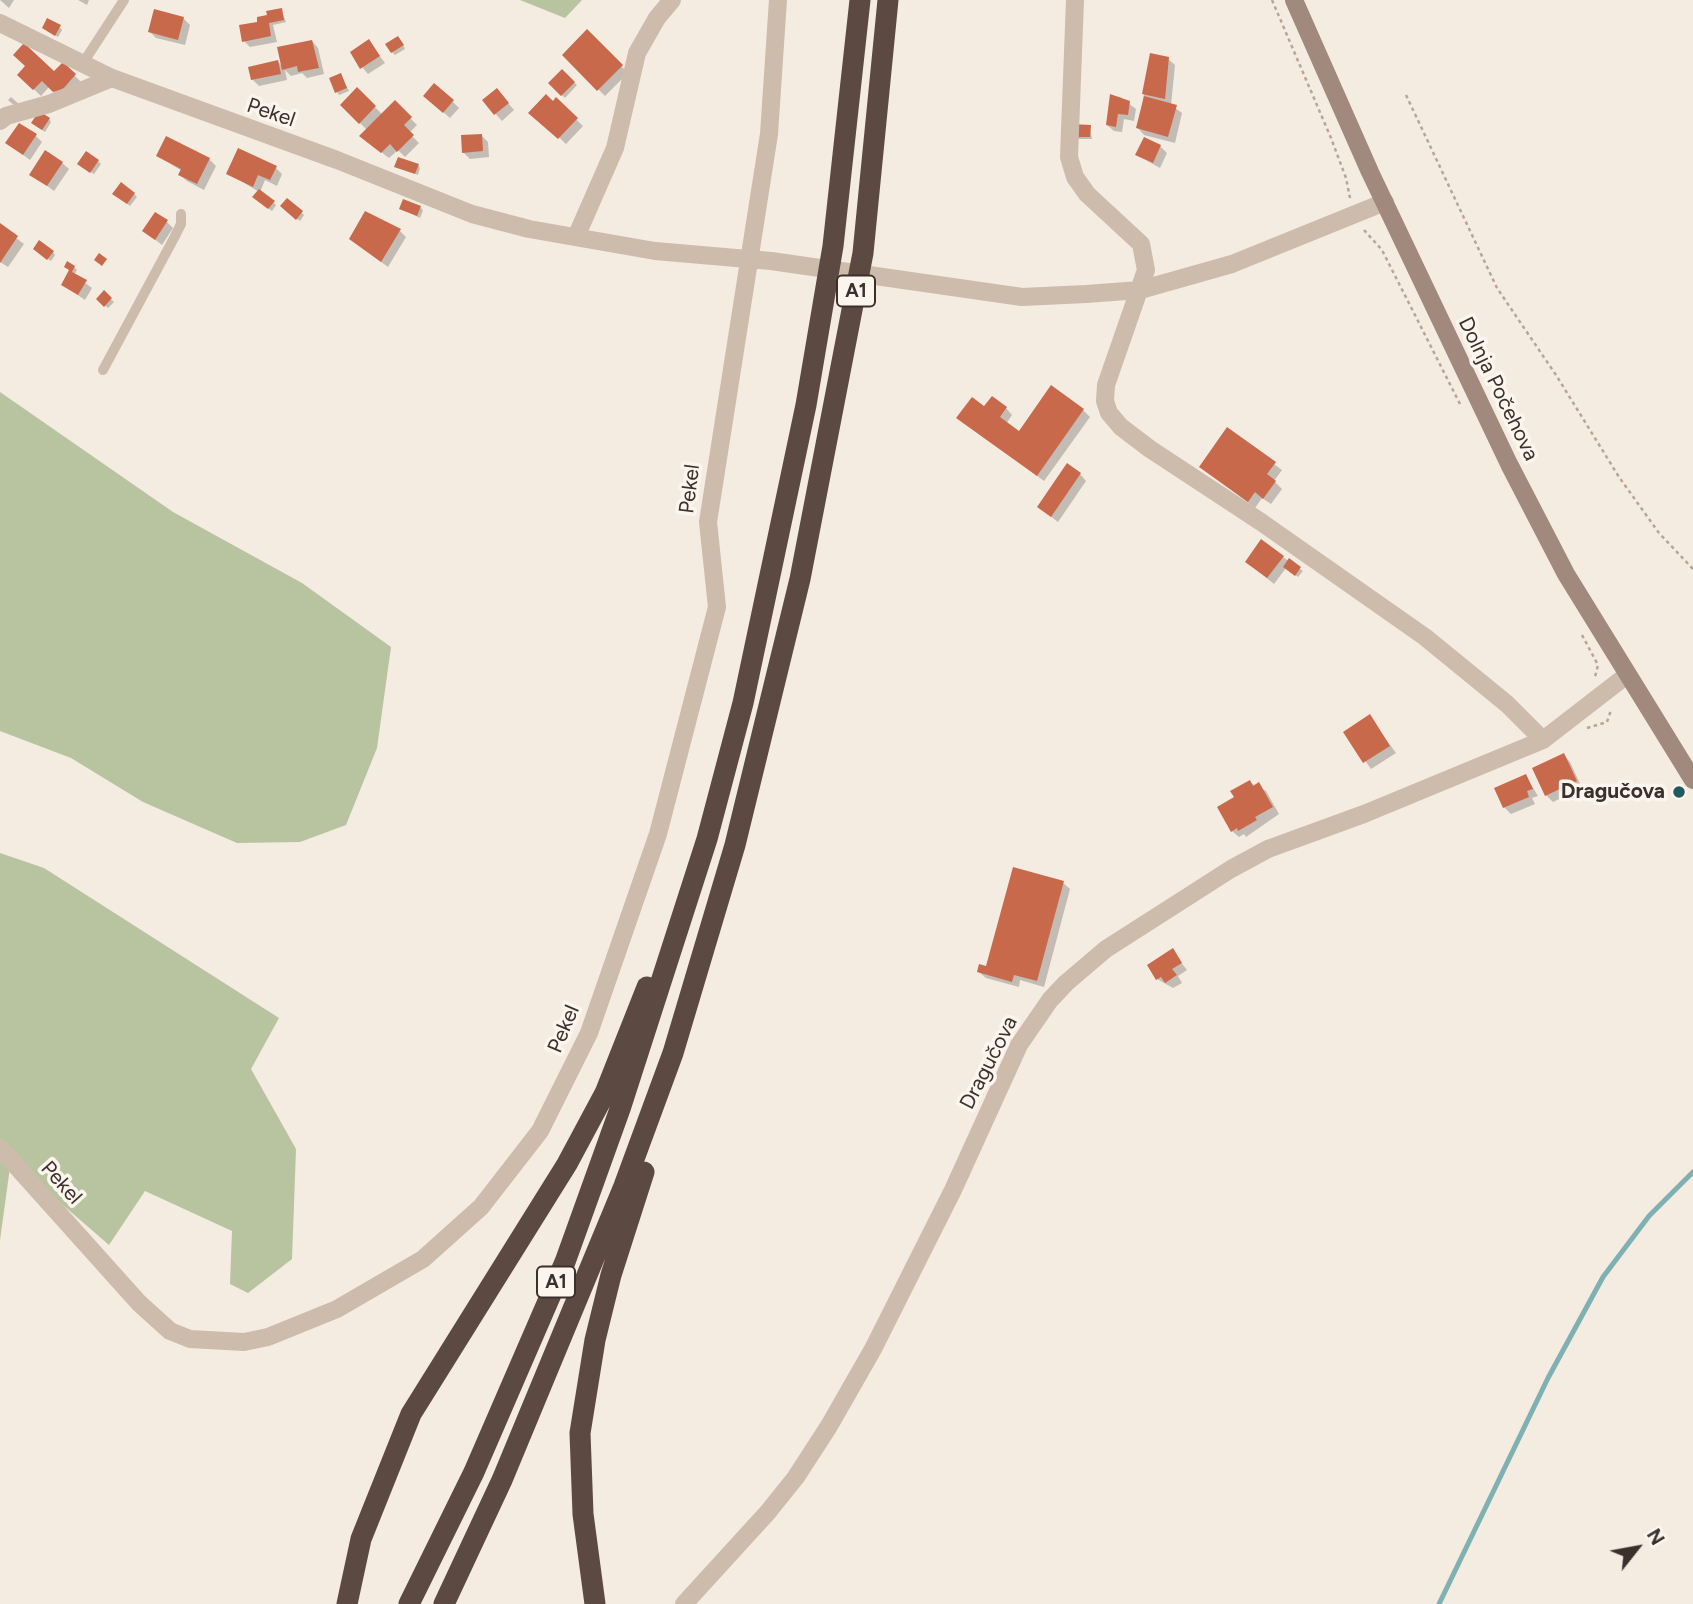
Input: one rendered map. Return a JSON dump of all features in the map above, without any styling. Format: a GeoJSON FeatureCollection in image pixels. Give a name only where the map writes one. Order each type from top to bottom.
{"type":"FeatureCollection","features":[{"type":"Feature","properties":{"kind":"highway","name":"A1"},"geometry":{"type":"LineString","coordinates":[[410,1604],[474,1472],[565,1262],[674,948],[743,703],[806,405],[833,246],[860,0]]}},
{"type":"Feature","properties":{"kind":"highway","name":"A1"},"geometry":{"type":"LineString","coordinates":[[445,1602],[502,1480],[576,1306],[673,1053],[739,831],[800,579],[863,253],[888,0]]}},
{"type":"Feature","properties":{"kind":"highway"},"geometry":{"type":"LineString","coordinates":[[347,1604],[361,1539],[411,1414],[567,1164],[605,1093],[651,977],[674,948]]}},
{"type":"Feature","properties":{"kind":"highway"},"geometry":{"type":"LineString","coordinates":[[595,1604],[583,1514],[580,1433],[595,1340],[611,1275],[675,1086],[673,1053]]}},
{"type":"Feature","properties":{"kind":"main road","name":"Dolnja Počehova"},"geometry":{"type":"LineString","coordinates":[[1294,0],[1385,202],[1531,508],[1566,574],[1693,780]]}},
{"type":"Feature","properties":{"kind":"street"},"geometry":{"type":"LineString","coordinates":[[576,237],[615,148],[637,53],[657,18],[672,0]]}},
{"type":"Feature","properties":{"kind":"street","name":"Pekel"},"geometry":{"type":"LineString","coordinates":[[0,1148],[139,1303],[170,1331],[209,1342],[244,1342],[268,1337],[337,1309],[423,1259],[481,1207],[540,1131],[589,1032],[658,834],[718,607],[708,522],[769,134],[778,0]]}},
{"type":"Feature","properties":{"kind":"street"},"geometry":{"type":"LineString","coordinates":[[1075,0],[1069,157],[1075,177],[1087,194],[1140,244],[1146,270],[1106,385],[1105,401],[1121,427],[1425,637],[1507,704],[1543,740]]}},
{"type":"Feature","properties":{"kind":"street","name":"Pekel"},"geometry":{"type":"LineString","coordinates":[[0,23],[112,78],[337,160],[471,214],[528,229],[655,251],[771,261],[1022,297],[1140,290],[1232,264],[1385,202]]}},
{"type":"Feature","properties":{"kind":"street"},"geometry":{"type":"LineString","coordinates":[[0,121],[6,116],[49,104],[112,78]]}},
{"type":"Feature","properties":{"kind":"street","name":"Dragučova"},"geometry":{"type":"LineString","coordinates":[[684,1604],[775,1503],[829,1426],[873,1349],[953,1190],[1019,1045],[1050,1000],[1066,983],[1106,949],[1231,869],[1268,849],[1364,814],[1543,740],[1627,675]]}},
{"type":"Feature","properties":{"kind":"lane"},"geometry":{"type":"LineString","coordinates":[[83,63],[124,0]]}},
{"type":"Feature","properties":{"kind":"lane"},"geometry":{"type":"LineString","coordinates":[[103,370],[181,225],[181,214]]}},
{"type":"Feature","properties":{"kind":"path"},"geometry":{"type":"LineString","coordinates":[[1272,0],[1331,138],[1351,200]]}},
{"type":"Feature","properties":{"kind":"path"},"geometry":{"type":"LineString","coordinates":[[1406,95],[1497,288],[1556,375],[1619,477],[1659,533],[1693,569]]}},
{"type":"Feature","properties":{"kind":"green space"},"geometry":{"type":"Polygon","coordinates":[[[520,0],[582,0],[565,18],[520,0]]]}},
{"type":"Feature","properties":{"kind":"green space"},"geometry":{"type":"Polygon","coordinates":[[[0,392],[173,512],[302,583],[391,647],[377,748],[346,825],[300,842],[237,843],[143,802],[71,758],[0,731],[0,392]]]}},
{"type":"Feature","properties":{"kind":"green space"},"geometry":{"type":"Polygon","coordinates":[[[0,853],[44,868],[279,1018],[251,1069],[296,1149],[292,1259],[248,1293],[230,1284],[232,1231],[145,1191],[109,1245],[11,1160],[0,1240],[0,853]]]}},
{"type":"Feature","properties":{"kind":"building"},"geometry":{"type":"Polygon","coordinates":[[[282,8],[284,20],[269,23],[271,36],[242,42],[239,25],[257,22],[257,17],[267,15],[266,11],[282,8]]]}},
{"type":"Feature","properties":{"kind":"building"},"geometry":{"type":"Polygon","coordinates":[[[154,9],[184,17],[178,40],[148,32],[154,9]]]}},
{"type":"Feature","properties":{"kind":"building"},"geometry":{"type":"Polygon","coordinates":[[[47,18],[61,25],[55,36],[42,28],[47,18]]]}},
{"type":"Feature","properties":{"kind":"building"},"geometry":{"type":"Polygon","coordinates":[[[587,29],[623,65],[597,91],[562,55],[587,29]]]}},
{"type":"Feature","properties":{"kind":"building"},"geometry":{"type":"Polygon","coordinates":[[[398,36],[404,45],[391,53],[385,44],[398,36]]]}},
{"type":"Feature","properties":{"kind":"building"},"geometry":{"type":"Polygon","coordinates":[[[369,39],[380,56],[360,69],[350,52],[369,39]]]}},
{"type":"Feature","properties":{"kind":"building"},"geometry":{"type":"Polygon","coordinates":[[[312,40],[319,68],[298,72],[297,66],[282,70],[277,47],[312,40]]]}},
{"type":"Feature","properties":{"kind":"building"},"geometry":{"type":"Polygon","coordinates":[[[24,43],[54,71],[63,62],[76,74],[63,89],[53,92],[42,81],[33,90],[17,75],[25,66],[13,55],[24,43]]]}},
{"type":"Feature","properties":{"kind":"building"},"geometry":{"type":"Polygon","coordinates":[[[1150,53],[1169,57],[1165,99],[1142,94],[1150,53]]]}},
{"type":"Feature","properties":{"kind":"building"},"geometry":{"type":"Polygon","coordinates":[[[278,60],[281,74],[251,80],[248,67],[278,60]]]}},
{"type":"Feature","properties":{"kind":"building"},"geometry":{"type":"Polygon","coordinates":[[[562,69],[575,82],[561,96],[548,83],[562,69]]]}},
{"type":"Feature","properties":{"kind":"building"},"geometry":{"type":"Polygon","coordinates":[[[341,73],[347,88],[335,93],[329,78],[341,73]]]}},
{"type":"Feature","properties":{"kind":"building"},"geometry":{"type":"Polygon","coordinates":[[[434,83],[454,100],[443,113],[423,96],[434,83]]]}},
{"type":"Feature","properties":{"kind":"building"},"geometry":{"type":"Polygon","coordinates":[[[357,87],[376,106],[359,124],[340,105],[357,87]]]}},
{"type":"Feature","properties":{"kind":"building"},"geometry":{"type":"Polygon","coordinates":[[[497,88],[509,103],[494,115],[482,100],[497,88]]]}},
{"type":"Feature","properties":{"kind":"building"},"geometry":{"type":"Polygon","coordinates":[[[546,94],[553,101],[556,97],[578,118],[558,139],[528,113],[546,94]]]}},
{"type":"Feature","properties":{"kind":"building"},"geometry":{"type":"Polygon","coordinates":[[[1110,94],[1130,101],[1128,115],[1118,114],[1116,127],[1106,125],[1110,94]]]}},
{"type":"Feature","properties":{"kind":"building"},"geometry":{"type":"Polygon","coordinates":[[[1144,96],[1177,105],[1168,137],[1136,128],[1144,96]]]}},
{"type":"Feature","properties":{"kind":"building"},"geometry":{"type":"Polygon","coordinates":[[[395,100],[412,117],[404,125],[414,135],[397,152],[390,144],[381,153],[359,136],[395,100]]]}},
{"type":"Feature","properties":{"kind":"building"},"geometry":{"type":"Polygon","coordinates":[[[279,108],[287,118],[280,123],[273,112],[279,108]]]}},
{"type":"Feature","properties":{"kind":"building"},"geometry":{"type":"Polygon","coordinates":[[[39,111],[50,118],[42,130],[31,123],[39,111]]]}},
{"type":"Feature","properties":{"kind":"building"},"geometry":{"type":"Polygon","coordinates":[[[19,123],[37,134],[23,155],[5,143],[19,123]]]}},
{"type":"Feature","properties":{"kind":"building"},"geometry":{"type":"Polygon","coordinates":[[[1071,124],[1091,125],[1090,137],[1071,137],[1071,124]]]}},
{"type":"Feature","properties":{"kind":"building"},"geometry":{"type":"Polygon","coordinates":[[[482,134],[483,151],[462,153],[461,135],[482,134]]]}},
{"type":"Feature","properties":{"kind":"building"},"geometry":{"type":"Polygon","coordinates":[[[166,136],[210,158],[197,184],[178,175],[181,169],[156,156],[166,136]]]}},
{"type":"Feature","properties":{"kind":"building"},"geometry":{"type":"Polygon","coordinates":[[[1144,137],[1161,145],[1153,163],[1135,155],[1144,137]]]}},
{"type":"Feature","properties":{"kind":"building"},"geometry":{"type":"Polygon","coordinates":[[[238,148],[277,166],[270,180],[258,175],[253,187],[226,174],[238,148]]]}},
{"type":"Feature","properties":{"kind":"building"},"geometry":{"type":"Polygon","coordinates":[[[45,150],[63,162],[47,186],[29,175],[45,150]]]}},
{"type":"Feature","properties":{"kind":"building"},"geometry":{"type":"Polygon","coordinates":[[[86,151],[99,160],[90,173],[77,164],[86,151]]]}},
{"type":"Feature","properties":{"kind":"building"},"geometry":{"type":"Polygon","coordinates":[[[398,157],[419,164],[415,174],[394,167],[398,157]]]}},
{"type":"Feature","properties":{"kind":"building"},"geometry":{"type":"Polygon","coordinates":[[[121,182],[135,193],[127,204],[112,194],[121,182]]]}},
{"type":"Feature","properties":{"kind":"building"},"geometry":{"type":"Polygon","coordinates":[[[259,189],[275,201],[268,209],[252,197],[259,189]]]}},
{"type":"Feature","properties":{"kind":"building"},"geometry":{"type":"Polygon","coordinates":[[[287,198],[303,211],[296,220],[280,206],[287,198]]]}},
{"type":"Feature","properties":{"kind":"building"},"geometry":{"type":"Polygon","coordinates":[[[403,199],[421,206],[417,216],[399,209],[403,199]]]}},
{"type":"Feature","properties":{"kind":"building"},"geometry":{"type":"Polygon","coordinates":[[[365,211],[401,229],[381,262],[349,239],[365,211]]]}},
{"type":"Feature","properties":{"kind":"building"},"geometry":{"type":"Polygon","coordinates":[[[155,212],[168,220],[155,240],[142,231],[155,212]]]}},
{"type":"Feature","properties":{"kind":"building"},"geometry":{"type":"Polygon","coordinates":[[[0,223],[18,236],[0,263],[0,223]]]}},
{"type":"Feature","properties":{"kind":"building"},"geometry":{"type":"Polygon","coordinates":[[[39,240],[54,251],[47,260],[33,249],[39,240]]]}},
{"type":"Feature","properties":{"kind":"building"},"geometry":{"type":"Polygon","coordinates":[[[99,253],[107,259],[102,266],[94,260],[99,253]]]}},
{"type":"Feature","properties":{"kind":"building"},"geometry":{"type":"Polygon","coordinates":[[[67,261],[75,266],[72,272],[87,280],[78,295],[61,285],[69,270],[64,267],[67,261]]]}},
{"type":"Feature","properties":{"kind":"building"},"geometry":{"type":"Polygon","coordinates":[[[104,290],[112,298],[104,307],[96,299],[104,290]]]}},
{"type":"Feature","properties":{"kind":"building"},"geometry":{"type":"Polygon","coordinates":[[[1051,385],[1084,409],[1037,476],[956,418],[972,397],[984,406],[992,396],[1007,407],[1000,417],[1019,431],[1051,385]]]}},
{"type":"Feature","properties":{"kind":"building"},"geometry":{"type":"Polygon","coordinates":[[[1227,427],[1276,462],[1267,474],[1276,481],[1263,499],[1255,492],[1248,502],[1199,467],[1227,427]]]}},
{"type":"Feature","properties":{"kind":"building"},"geometry":{"type":"Polygon","coordinates":[[[1067,463],[1081,473],[1051,517],[1037,507],[1067,463]]]}},
{"type":"Feature","properties":{"kind":"building"},"geometry":{"type":"Polygon","coordinates":[[[1261,539],[1284,556],[1267,578],[1245,562],[1261,539]]]}},
{"type":"Feature","properties":{"kind":"building"},"geometry":{"type":"Polygon","coordinates":[[[1289,558],[1301,567],[1295,576],[1283,567],[1289,558]]]}},
{"type":"Feature","properties":{"kind":"building"},"geometry":{"type":"Polygon","coordinates":[[[1370,714],[1390,746],[1363,763],[1343,732],[1370,714]]]}},
{"type":"Feature","properties":{"kind":"building"},"geometry":{"type":"Polygon","coordinates":[[[1564,753],[1577,781],[1545,796],[1532,768],[1564,753]]]}},
{"type":"Feature","properties":{"kind":"building"},"geometry":{"type":"Polygon","coordinates":[[[1526,774],[1533,789],[1527,791],[1529,797],[1503,808],[1494,788],[1526,774]]]}},
{"type":"Feature","properties":{"kind":"building"},"geometry":{"type":"Polygon","coordinates":[[[1250,780],[1253,786],[1259,782],[1273,807],[1255,817],[1257,820],[1231,832],[1217,807],[1234,797],[1230,791],[1250,780]]]}},
{"type":"Feature","properties":{"kind":"building"},"geometry":{"type":"Polygon","coordinates":[[[1013,867],[1064,881],[1037,981],[1014,975],[1012,982],[977,972],[979,964],[986,966],[1013,867]]]}},
{"type":"Feature","properties":{"kind":"building"},"geometry":{"type":"Polygon","coordinates":[[[1173,948],[1182,963],[1172,969],[1177,975],[1165,983],[1161,977],[1156,980],[1147,965],[1173,948]]]}},
{"type":"Feature","properties":{"kind":"waterway"},"geometry":{"type":"LineString","coordinates":[[1439,1604],[1548,1378],[1603,1277],[1649,1216],[1693,1172]]}},
{"type":"Feature","properties":{"kind":"place","name":"Dragučova"},"geometry":{"type":"Point","coordinates":[1679,792]}}]}
